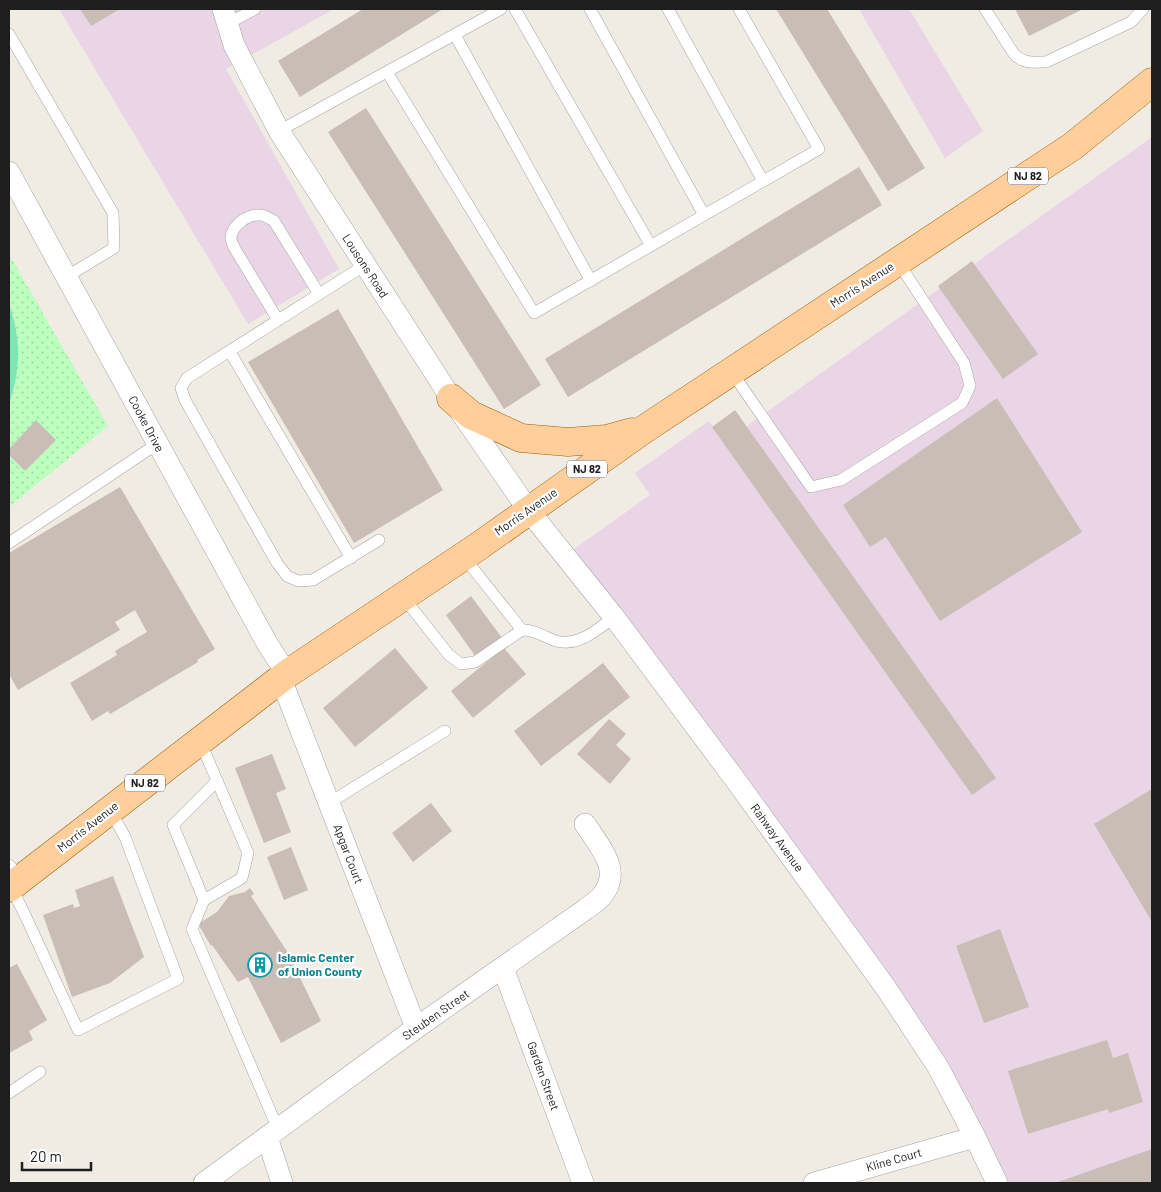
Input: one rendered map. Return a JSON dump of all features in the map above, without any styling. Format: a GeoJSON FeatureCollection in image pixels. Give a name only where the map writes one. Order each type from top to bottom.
{"type":"FeatureCollection","features":[{"type":"Feature","properties":{"kind":"main road","name":"Morris Avenue"},"geometry":{"type":"LineString","coordinates":[[12,879],[110,810],[284,677],[529,511],[646,428],[1073,146],[1152,82]]}},
{"type":"Feature","properties":{"kind":"main road"},"geometry":{"type":"LineString","coordinates":[[451,398],[471,415],[521,438],[568,442],[600,440],[646,428]]}},
{"type":"Feature","properties":{"kind":"street","name":"Lousons Road"},"geometry":{"type":"LineString","coordinates":[[225,16],[234,45],[279,131],[451,398],[529,511]]}},
{"type":"Feature","properties":{"kind":"street","name":"Cooke Drive"},"geometry":{"type":"LineString","coordinates":[[9,172],[284,677]]}},
{"type":"Feature","properties":{"kind":"street","name":"Rahway Avenue"},"geometry":{"type":"LineString","coordinates":[[529,511],[614,617],[740,786],[886,988],[938,1067],[997,1183]]}},
{"type":"Feature","properties":{"kind":"street","name":"Apgar Court"},"geometry":{"type":"LineString","coordinates":[[284,677],[329,804],[416,1028]]}},
{"type":"Feature","properties":{"kind":"street","name":"Steuben Street"},"geometry":{"type":"LineString","coordinates":[[204,1183],[416,1028],[602,896],[609,883],[611,868],[585,824]]}},
{"type":"Feature","properties":{"kind":"street","name":"Garden Street"},"geometry":{"type":"LineString","coordinates":[[503,968],[583,1183]]}},
{"type":"Feature","properties":{"kind":"street"},"geometry":{"type":"LineString","coordinates":[[272,1133],[282,1183]]}},
{"type":"Feature","properties":{"kind":"street","name":"Kline Court"},"geometry":{"type":"LineString","coordinates":[[814,1183],[975,1137]]}},
{"type":"Feature","properties":{"kind":"lane"},"geometry":{"type":"LineString","coordinates":[[225,16],[255,9]]}},
{"type":"Feature","properties":{"kind":"lane"},"geometry":{"type":"LineString","coordinates":[[279,131],[501,9]]}},
{"type":"Feature","properties":{"kind":"lane"},"geometry":{"type":"LineString","coordinates":[[515,9],[651,246]]}},
{"type":"Feature","properties":{"kind":"lane"},"geometry":{"type":"LineString","coordinates":[[590,9],[704,215]]}},
{"type":"Feature","properties":{"kind":"lane"},"geometry":{"type":"LineString","coordinates":[[668,9],[763,181]]}},
{"type":"Feature","properties":{"kind":"lane"},"geometry":{"type":"LineString","coordinates":[[387,72],[534,313],[819,149],[739,9]]}},
{"type":"Feature","properties":{"kind":"lane"},"geometry":{"type":"LineString","coordinates":[[985,9],[1018,59],[1032,62],[1046,62],[1131,22],[1142,9]]}},
{"type":"Feature","properties":{"kind":"lane"},"geometry":{"type":"LineString","coordinates":[[9,34],[113,213],[114,248],[66,277]]}},
{"type":"Feature","properties":{"kind":"lane"},"geometry":{"type":"LineString","coordinates":[[455,35],[591,281]]}},
{"type":"Feature","properties":{"kind":"lane"},"geometry":{"type":"LineString","coordinates":[[278,320],[231,240],[234,229],[246,218],[259,215],[267,217],[274,222],[319,294]]}},
{"type":"Feature","properties":{"kind":"lane"},"geometry":{"type":"LineString","coordinates":[[731,371],[811,487],[842,480],[962,403],[970,386],[964,363],[898,262]]}},
{"type":"Feature","properties":{"kind":"lane"},"geometry":{"type":"LineString","coordinates":[[365,265],[230,352],[186,378],[181,388],[185,400],[277,563],[287,576],[298,581],[313,580],[379,540]]}},
{"type":"Feature","properties":{"kind":"lane"},"geometry":{"type":"LineString","coordinates":[[230,352],[351,558]]}},
{"type":"Feature","properties":{"kind":"lane"},"geometry":{"type":"LineString","coordinates":[[9,544],[157,444]]}},
{"type":"Feature","properties":{"kind":"lane"},"geometry":{"type":"LineString","coordinates":[[463,556],[522,630],[540,633],[556,640],[573,642],[588,636],[614,617]]}},
{"type":"Feature","properties":{"kind":"lane"},"geometry":{"type":"LineString","coordinates":[[403,597],[455,661],[461,664],[475,662],[522,630]]}},
{"type":"Feature","properties":{"kind":"lane"},"geometry":{"type":"LineString","coordinates":[[329,804],[445,731]]}},
{"type":"Feature","properties":{"kind":"lane"},"geometry":{"type":"LineString","coordinates":[[200,741],[248,853],[242,878],[204,900],[192,929],[272,1133]]}},
{"type":"Feature","properties":{"kind":"lane"},"geometry":{"type":"LineString","coordinates":[[204,900],[173,825],[217,781]]}},
{"type":"Feature","properties":{"kind":"lane"},"geometry":{"type":"LineString","coordinates":[[12,879],[26,915],[78,1030],[178,979],[125,837],[110,810]]}},
{"type":"Feature","properties":{"kind":"lane"},"geometry":{"type":"LineString","coordinates":[[9,1094],[40,1072]]}},
{"type":"Feature","properties":{"kind":"shaded area"},"geometry":{"type":"Polygon","coordinates":[[[59,9],[334,9],[226,69],[339,269],[248,324],[59,9]]]}},
{"type":"Feature","properties":{"kind":"shaded area"},"geometry":{"type":"Polygon","coordinates":[[[859,9],[909,9],[983,131],[945,158],[859,9]]]}},
{"type":"Feature","properties":{"kind":"shaded area"},"geometry":{"type":"Polygon","coordinates":[[[1152,137],[1152,1183],[1001,1183],[993,1159],[566,555],[650,495],[635,473],[709,421],[723,443],[1152,137]]]}},
{"type":"Feature","properties":{"kind":"green space"},"geometry":{"type":"Polygon","coordinates":[[[9,254],[108,426],[9,507],[9,254]]]}},
{"type":"Feature","properties":{"kind":"green space"},"geometry":{"type":"Polygon","coordinates":[[[9,305],[16,330],[18,355],[13,392],[9,404],[9,305]]]}},
{"type":"Feature","properties":{"kind":"building"},"geometry":{"type":"Polygon","coordinates":[[[80,9],[120,9],[91,26],[80,9]]]}},
{"type":"Feature","properties":{"kind":"building"},"geometry":{"type":"Polygon","coordinates":[[[363,9],[443,9],[300,97],[278,61],[363,9]]]}},
{"type":"Feature","properties":{"kind":"building"},"geometry":{"type":"Polygon","coordinates":[[[776,9],[827,9],[925,168],[888,191],[776,9]]]}},
{"type":"Feature","properties":{"kind":"building"},"geometry":{"type":"Polygon","coordinates":[[[1015,9],[1083,9],[1029,36],[1015,9]]]}},
{"type":"Feature","properties":{"kind":"building"},"geometry":{"type":"Polygon","coordinates":[[[366,108],[541,385],[504,409],[328,132],[366,108]]]}},
{"type":"Feature","properties":{"kind":"building"},"geometry":{"type":"Polygon","coordinates":[[[859,167],[882,205],[568,397],[545,359],[859,167]]]}},
{"type":"Feature","properties":{"kind":"building"},"geometry":{"type":"Polygon","coordinates":[[[972,261],[1038,354],[1003,379],[938,286],[972,261]]]}},
{"type":"Feature","properties":{"kind":"building"},"geometry":{"type":"Polygon","coordinates":[[[338,309],[443,490],[354,543],[248,362],[338,309]]]}},
{"type":"Feature","properties":{"kind":"building"},"geometry":{"type":"Polygon","coordinates":[[[997,398],[1082,532],[940,621],[886,537],[870,547],[843,505],[997,398]]]}},
{"type":"Feature","properties":{"kind":"building"},"geometry":{"type":"Polygon","coordinates":[[[735,410],[996,778],[972,795],[712,427],[735,410]]]}},
{"type":"Feature","properties":{"kind":"building"},"geometry":{"type":"Polygon","coordinates":[[[36,420],[56,440],[25,471],[9,455],[9,449],[36,420]]]}},
{"type":"Feature","properties":{"kind":"building"},"geometry":{"type":"Polygon","coordinates":[[[120,487],[215,649],[197,660],[198,662],[110,714],[108,711],[92,721],[70,683],[117,655],[115,651],[147,632],[135,610],[115,622],[120,630],[18,690],[9,674],[9,553],[120,487]]]}},
{"type":"Feature","properties":{"kind":"building"},"geometry":{"type":"Polygon","coordinates":[[[471,596],[502,638],[476,657],[446,615],[471,596]]]}},
{"type":"Feature","properties":{"kind":"building"},"geometry":{"type":"Polygon","coordinates":[[[395,648],[428,688],[355,747],[323,708],[395,648]]]}},
{"type":"Feature","properties":{"kind":"building"},"geometry":{"type":"Polygon","coordinates":[[[504,648],[526,674],[473,718],[451,691],[504,648]]]}},
{"type":"Feature","properties":{"kind":"building"},"geometry":{"type":"Polygon","coordinates":[[[603,663],[630,697],[541,766],[514,731],[603,663]]]}},
{"type":"Feature","properties":{"kind":"building"},"geometry":{"type":"Polygon","coordinates":[[[609,719],[626,734],[616,745],[631,759],[610,784],[577,754],[609,719]]]}},
{"type":"Feature","properties":{"kind":"building"},"geometry":{"type":"Polygon","coordinates":[[[272,754],[286,789],[276,793],[291,832],[264,843],[235,768],[272,754]]]}},
{"type":"Feature","properties":{"kind":"building"},"geometry":{"type":"Polygon","coordinates":[[[1152,789],[1152,922],[1094,824],[1152,789]]]}},
{"type":"Feature","properties":{"kind":"building"},"geometry":{"type":"Polygon","coordinates":[[[431,803],[452,831],[413,862],[392,833],[431,803]]]}},
{"type":"Feature","properties":{"kind":"building"},"geometry":{"type":"Polygon","coordinates":[[[291,847],[308,890],[284,900],[267,857],[291,847]]]}},
{"type":"Feature","properties":{"kind":"building"},"geometry":{"type":"Polygon","coordinates":[[[113,876],[144,957],[110,983],[72,997],[43,915],[73,904],[74,908],[80,906],[75,890],[113,876]]]}},
{"type":"Feature","properties":{"kind":"building","name":"Islamic Center of Union County"},"geometry":{"type":"Polygon","coordinates":[[[250,888],[254,894],[251,896],[288,953],[321,1021],[281,1043],[248,977],[238,982],[211,946],[198,924],[217,912],[229,896],[245,892],[250,888]]]}},
{"type":"Feature","properties":{"kind":"building"},"geometry":{"type":"Polygon","coordinates":[[[1000,929],[1029,1007],[984,1023],[956,946],[1000,929]]]}},
{"type":"Feature","properties":{"kind":"building"},"geometry":{"type":"Polygon","coordinates":[[[17,964],[47,1020],[29,1031],[33,1040],[9,1053],[9,968],[17,964]]]}},
{"type":"Feature","properties":{"kind":"building"},"geometry":{"type":"Polygon","coordinates":[[[1107,1040],[1113,1058],[1128,1053],[1143,1102],[1109,1113],[1108,1109],[1028,1134],[1008,1071],[1107,1040]]]}},
{"type":"Feature","properties":{"kind":"building"},"geometry":{"type":"Polygon","coordinates":[[[1152,1149],[1152,1183],[1055,1183],[1152,1149]]]}},
{"type":"Feature","properties":{"kind":"place","name":"Islamic Center of Union County"},"geometry":{"type":"Point","coordinates":[260,965]}}]}
